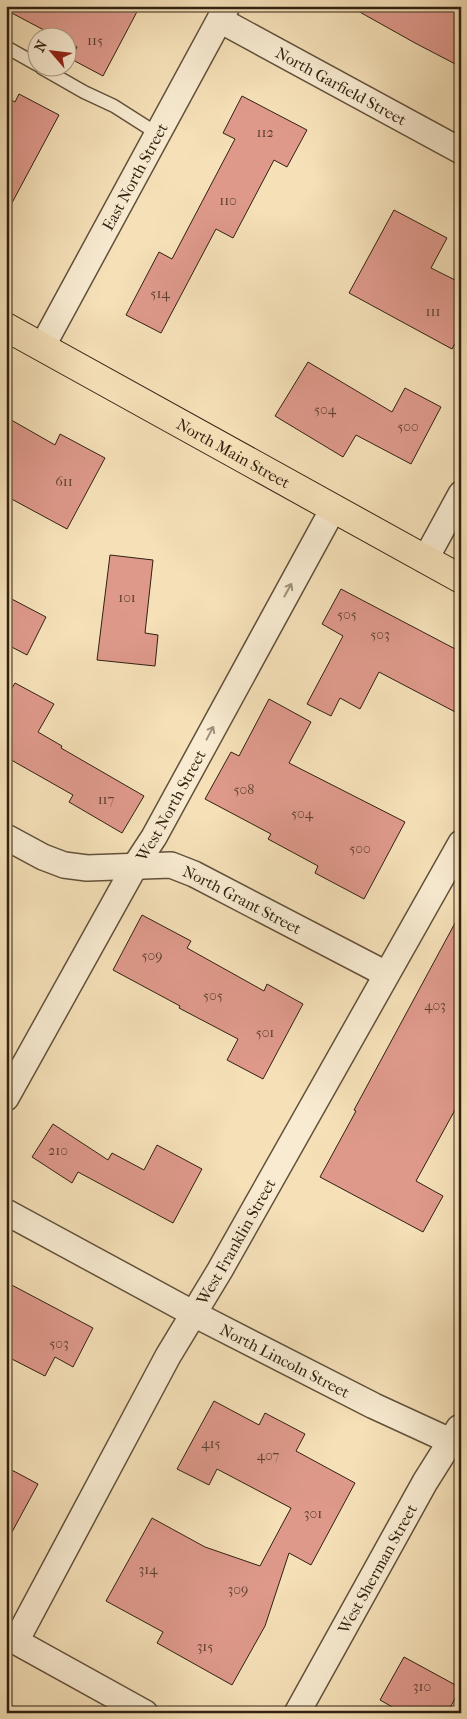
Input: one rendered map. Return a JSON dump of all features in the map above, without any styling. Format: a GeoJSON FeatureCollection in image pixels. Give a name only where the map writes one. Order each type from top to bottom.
{"type":"FeatureCollection","features":[{"type":"Feature","properties":{"kind":"main road","name":"North Main Street"},"geometry":{"type":"LineString","coordinates":[[6,327],[461,579]]}},
{"type":"Feature","properties":{"kind":"street","name":"East North Street"},"geometry":{"type":"LineString","coordinates":[[42,347],[224,13]]}},
{"type":"Feature","properties":{"kind":"street","name":"North Garfield Street"},"geometry":{"type":"LineString","coordinates":[[224,13],[461,151]]}},
{"type":"Feature","properties":{"kind":"street"},"geometry":{"type":"LineString","coordinates":[[425,560],[461,494]]}},
{"type":"Feature","properties":{"kind":"street","name":"West North Street"},"geometry":{"type":"LineString","coordinates":[[6,1098],[135,866],[154,837],[333,509]]}},
{"type":"Feature","properties":{"kind":"street","name":"North Grant Street"},"geometry":{"type":"LineString","coordinates":[[6,837],[43,857],[64,865],[87,868],[171,865],[194,874],[386,974]]}},
{"type":"Feature","properties":{"kind":"street","name":"West Franklin Street"},"geometry":{"type":"LineString","coordinates":[[11,1638],[168,1356],[194,1314],[461,843]]}},
{"type":"Feature","properties":{"kind":"street","name":"North Lincoln Street"},"geometry":{"type":"LineString","coordinates":[[6,1212],[194,1314],[374,1406],[458,1438]]}},
{"type":"Feature","properties":{"kind":"street","name":"West Sherman Street"},"geometry":{"type":"LineString","coordinates":[[297,1713],[426,1482],[458,1438]]}},
{"type":"Feature","properties":{"kind":"street"},"geometry":{"type":"LineString","coordinates":[[11,1638],[145,1713]]}},
{"type":"Feature","properties":{"kind":"lane"},"geometry":{"type":"LineString","coordinates":[[6,47],[28,59]]}},
{"type":"Feature","properties":{"kind":"lane"},"geometry":{"type":"LineString","coordinates":[[60,78],[114,106],[158,134]]}},
{"type":"Feature","properties":{"kind":"building"},"geometry":{"type":"Polygon","coordinates":[[[6,6],[140,6],[103,76],[78,63],[78,28],[40,28],[6,10],[6,6]]]}},
{"type":"Feature","properties":{"kind":"building"},"geometry":{"type":"Polygon","coordinates":[[[349,6],[461,6],[461,67],[415,43],[349,6]]]}},
{"type":"Feature","properties":{"kind":"building"},"geometry":{"type":"Polygon","coordinates":[[[19,94],[59,115],[6,214],[6,97],[15,102],[19,94]]]}},
{"type":"Feature","properties":{"kind":"building"},"geometry":{"type":"Polygon","coordinates":[[[242,96],[307,130],[287,167],[274,160],[233,238],[216,229],[161,333],[126,315],[159,252],[172,259],[235,139],[223,133],[242,96]]]}},
{"type":"Feature","properties":{"kind":"building"},"geometry":{"type":"Polygon","coordinates":[[[394,210],[447,238],[431,268],[461,283],[461,333],[452,349],[349,293],[394,210]]]}},
{"type":"Feature","properties":{"kind":"building"},"geometry":{"type":"Polygon","coordinates":[[[308,362],[392,412],[405,388],[441,407],[411,464],[356,435],[343,457],[275,416],[308,362]]]}},
{"type":"Feature","properties":{"kind":"building"},"geometry":{"type":"Polygon","coordinates":[[[6,417],[55,445],[60,434],[105,458],[67,529],[6,496],[6,417]]]}},
{"type":"Feature","properties":{"kind":"building"},"geometry":{"type":"Polygon","coordinates":[[[110,555],[153,560],[145,633],[158,635],[155,666],[97,660],[110,555]]]}},
{"type":"Feature","properties":{"kind":"building"},"geometry":{"type":"Polygon","coordinates":[[[341,589],[461,652],[461,715],[379,672],[360,709],[340,698],[331,716],[307,704],[343,636],[322,624],[341,589]]]}},
{"type":"Feature","properties":{"kind":"building"},"geometry":{"type":"Polygon","coordinates":[[[6,596],[46,617],[27,655],[6,644],[6,596]]]}},
{"type":"Feature","properties":{"kind":"building"},"geometry":{"type":"Polygon","coordinates":[[[15,683],[54,704],[38,732],[62,746],[61,748],[144,796],[122,833],[69,802],[73,795],[6,757],[6,698],[15,683]]]}},
{"type":"Feature","properties":{"kind":"building"},"geometry":{"type":"Polygon","coordinates":[[[269,699],[311,722],[289,763],[405,822],[364,899],[315,873],[318,866],[268,839],[271,834],[205,799],[231,752],[239,756],[269,699]]]}},
{"type":"Feature","properties":{"kind":"building"},"geometry":{"type":"Polygon","coordinates":[[[461,912],[461,1099],[416,1181],[443,1196],[423,1232],[320,1177],[461,912]]]}},
{"type":"Feature","properties":{"kind":"building"},"geometry":{"type":"Polygon","coordinates":[[[142,915],[191,941],[187,948],[264,991],[267,984],[303,1004],[263,1079],[227,1060],[238,1039],[113,970],[142,915]]]}},
{"type":"Feature","properties":{"kind":"building"},"geometry":{"type":"Polygon","coordinates":[[[53,1124],[108,1160],[112,1153],[144,1170],[157,1145],[202,1169],[173,1223],[78,1172],[72,1183],[32,1157],[53,1124]]]}},
{"type":"Feature","properties":{"kind":"building"},"geometry":{"type":"Polygon","coordinates":[[[6,1282],[93,1328],[73,1367],[55,1357],[45,1376],[6,1356],[6,1282]]]}},
{"type":"Feature","properties":{"kind":"building"},"geometry":{"type":"Polygon","coordinates":[[[214,1401],[259,1425],[265,1413],[305,1434],[296,1451],[355,1483],[311,1565],[289,1553],[265,1626],[232,1685],[157,1643],[163,1632],[106,1601],[152,1518],[205,1547],[260,1566],[291,1508],[217,1469],[209,1485],[177,1469],[214,1401]]]}},
{"type":"Feature","properties":{"kind":"building"},"geometry":{"type":"Polygon","coordinates":[[[6,1467],[38,1484],[6,1543],[6,1467]]]}},
{"type":"Feature","properties":{"kind":"building"},"geometry":{"type":"Polygon","coordinates":[[[404,1657],[461,1688],[447,1713],[403,1713],[380,1700],[404,1657]]]}}]}
